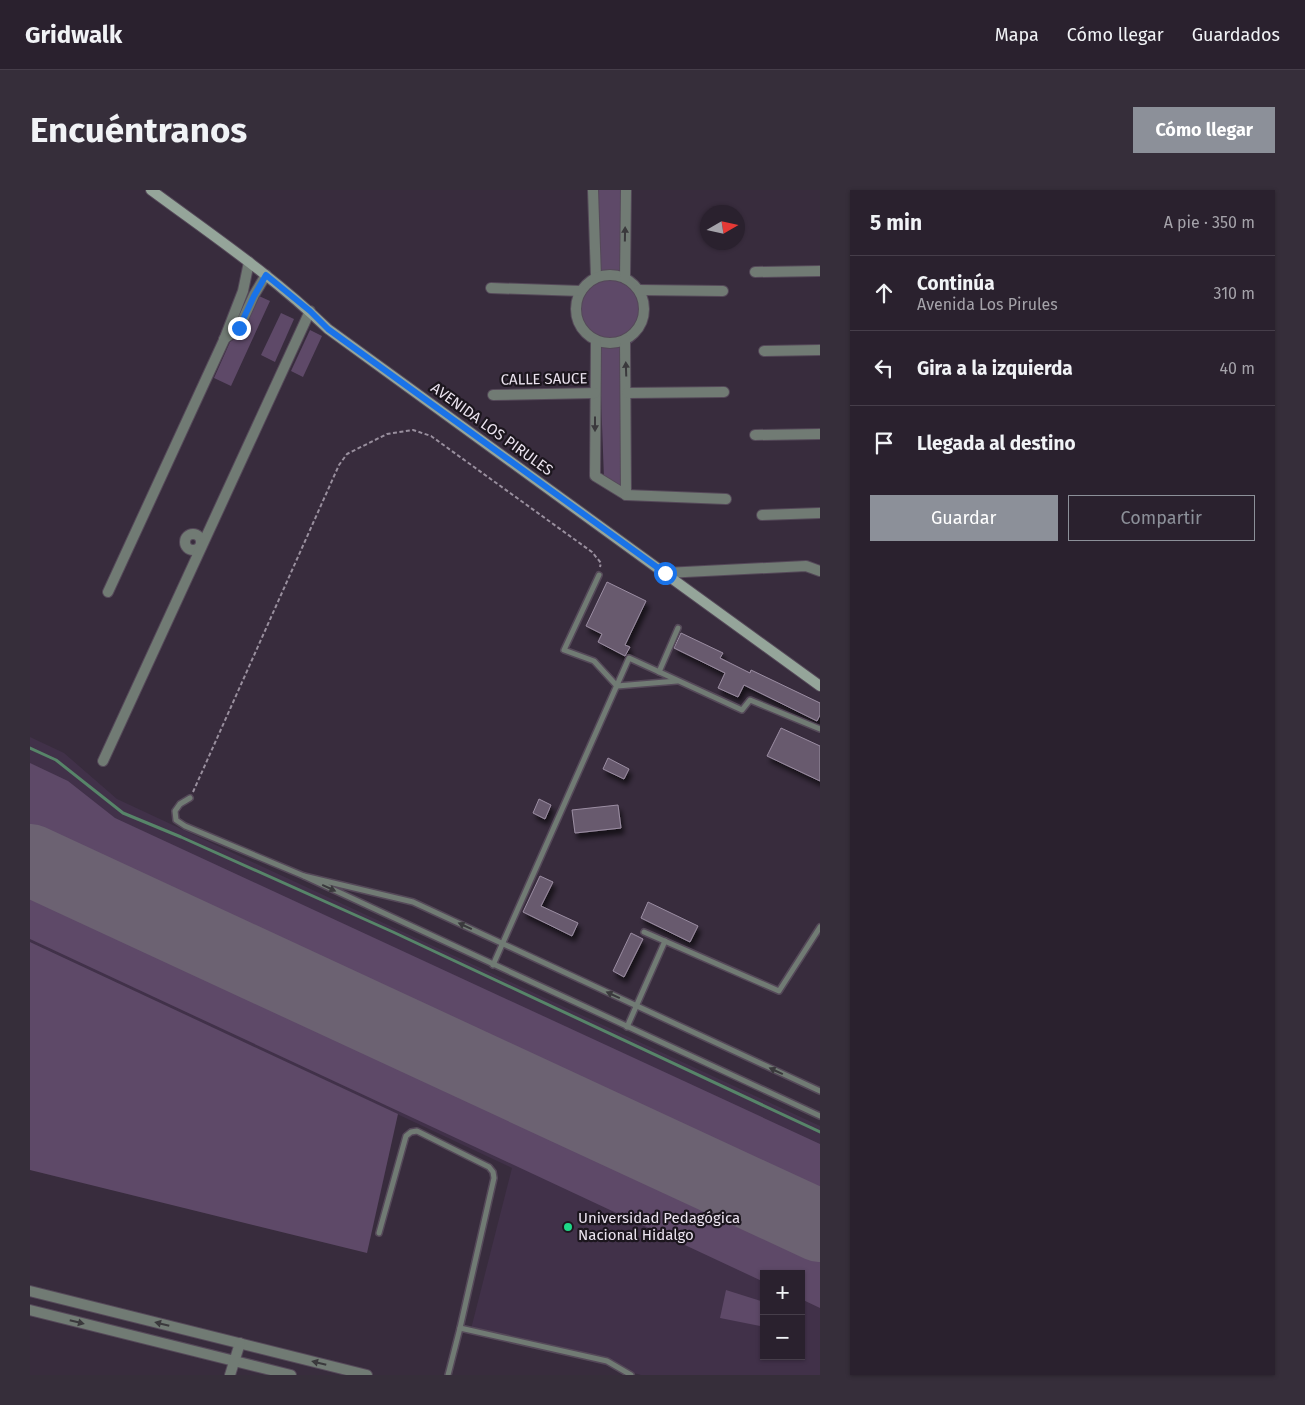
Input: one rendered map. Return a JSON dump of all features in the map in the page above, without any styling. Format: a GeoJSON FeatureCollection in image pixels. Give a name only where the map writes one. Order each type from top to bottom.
{"type":"FeatureCollection","features":[{"type":"Feature","properties":{"kind":"street","name":"AVENIDA LOS PIRULES"},"geometry":{"type":"LineString","coordinates":[[151,190],[266,275],[310,311],[328,329],[820,686]]}},
{"type":"Feature","properties":{"kind":"street"},"geometry":{"type":"LineString","coordinates":[[594,190],[596,277]]}},
{"type":"Feature","properties":{"kind":"street"},"geometry":{"type":"LineString","coordinates":[[625,278],[626,190]]}},
{"type":"Feature","properties":{"kind":"street"},"geometry":{"type":"LineString","coordinates":[[108,592],[224,340],[243,291],[249,262]]}},
{"type":"Feature","properties":{"kind":"street"},"geometry":{"type":"LineString","coordinates":[[755,272],[820,271]]}},
{"type":"Feature","properties":{"kind":"street"},"geometry":{"type":"LineString","coordinates":[[224,340],[239,328],[266,275]]}},
{"type":"Feature","properties":{"kind":"street"},"geometry":{"type":"LineString","coordinates":[[611,275],[625,278],[639,290],[644,304],[643,318],[636,331],[625,340],[611,344],[596,340],[585,332],[577,319],[576,305],[581,291],[596,277],[611,275]]}},
{"type":"Feature","properties":{"kind":"street"},"geometry":{"type":"LineString","coordinates":[[491,288],[581,291]]}},
{"type":"Feature","properties":{"kind":"street"},"geometry":{"type":"LineString","coordinates":[[639,290],[723,291]]}},
{"type":"Feature","properties":{"kind":"street"},"geometry":{"type":"LineString","coordinates":[[103,761],[207,531],[310,311]]}},
{"type":"Feature","properties":{"kind":"street"},"geometry":{"type":"LineString","coordinates":[[596,340],[595,476],[626,496],[726,499]]}},
{"type":"Feature","properties":{"kind":"street"},"geometry":{"type":"LineString","coordinates":[[625,340],[627,393],[626,496]]}},
{"type":"Feature","properties":{"kind":"street"},"geometry":{"type":"LineString","coordinates":[[764,351],[820,350]]}},
{"type":"Feature","properties":{"kind":"street"},"geometry":{"type":"LineString","coordinates":[[627,393],[724,392]]}},
{"type":"Feature","properties":{"kind":"street","name":"CALLE SAUCE"},"geometry":{"type":"LineString","coordinates":[[493,395],[595,393]]}},
{"type":"Feature","properties":{"kind":"street"},"geometry":{"type":"LineString","coordinates":[[755,435],[820,434]]}},
{"type":"Feature","properties":{"kind":"street"},"geometry":{"type":"LineString","coordinates":[[762,516],[820,513]]}},
{"type":"Feature","properties":{"kind":"street"},"geometry":{"type":"LineString","coordinates":[[201,546],[193,550],[187,547],[185,543],[189,536],[203,535],[207,531]]}},
{"type":"Feature","properties":{"kind":"street"},"geometry":{"type":"LineString","coordinates":[[665,573],[806,566],[820,571]]}},
{"type":"Feature","properties":{"kind":"street"},"geometry":{"type":"LineString","coordinates":[[30,1292],[367,1375]]}},
{"type":"Feature","properties":{"kind":"street"},"geometry":{"type":"LineString","coordinates":[[30,1310],[291,1375]]}},
{"type":"Feature","properties":{"kind":"street"},"geometry":{"type":"LineString","coordinates":[[117,1332],[123,1315]]}},
{"type":"Feature","properties":{"kind":"street"},"geometry":{"type":"LineString","coordinates":[[230,1375],[240,1343]]}},
{"type":"Feature","properties":{"kind":"lane"},"geometry":{"type":"LineString","coordinates":[[599,575],[564,650],[594,661],[618,686]]}},
{"type":"Feature","properties":{"kind":"lane"},"geometry":{"type":"LineString","coordinates":[[659,672],[678,628]]}},
{"type":"Feature","properties":{"kind":"lane"},"geometry":{"type":"LineString","coordinates":[[493,964],[629,658],[742,710],[750,700],[820,729]]}},
{"type":"Feature","properties":{"kind":"lane"},"geometry":{"type":"LineString","coordinates":[[618,686],[679,681]]}},
{"type":"Feature","properties":{"kind":"lane"},"geometry":{"type":"LineString","coordinates":[[190,798],[180,804],[175,811],[176,820],[185,826],[304,876],[820,1116]]}},
{"type":"Feature","properties":{"kind":"lane"},"geometry":{"type":"LineString","coordinates":[[304,876],[413,902],[820,1091]]}},
{"type":"Feature","properties":{"kind":"lane"},"geometry":{"type":"LineString","coordinates":[[644,932],[779,991],[820,927]]}},
{"type":"Feature","properties":{"kind":"lane"},"geometry":{"type":"LineString","coordinates":[[627,1026],[665,941]]}},
{"type":"Feature","properties":{"kind":"lane"},"geometry":{"type":"LineString","coordinates":[[379,1233],[406,1136],[411,1132],[417,1131],[489,1167],[493,1172],[494,1178],[448,1375]]}},
{"type":"Feature","properties":{"kind":"lane"},"geometry":{"type":"LineString","coordinates":[[460,1328],[607,1361],[631,1375]]}},
{"type":"Feature","properties":{"kind":"path"},"geometry":{"type":"LineString","coordinates":[[190,798],[339,465],[347,454],[366,443],[388,434],[413,430],[430,436],[592,552],[601,563],[599,575]]}},
{"type":"Feature","properties":{"kind":"shaded area"},"geometry":{"type":"Polygon","coordinates":[[[594,190],[626,190],[627,281],[641,293],[648,310],[648,317],[643,330],[628,346],[624,492],[604,479],[598,347],[585,337],[577,321],[578,306],[581,299],[597,281],[594,190]]]}},
{"type":"Feature","properties":{"kind":"shaded area"},"geometry":{"type":"Polygon","coordinates":[[[259,296],[270,301],[231,386],[214,378],[230,342],[243,333],[259,296]]]}},
{"type":"Feature","properties":{"kind":"shaded area"},"geometry":{"type":"Polygon","coordinates":[[[281,313],[294,319],[275,362],[261,355],[281,313]]]}},
{"type":"Feature","properties":{"kind":"shaded area"},"geometry":{"type":"Polygon","coordinates":[[[310,330],[322,336],[303,377],[291,371],[310,330]]]}},
{"type":"Feature","properties":{"kind":"shaded area"},"geometry":{"type":"Polygon","coordinates":[[[30,737],[64,753],[117,799],[820,1126],[820,1375],[641,1375],[471,1329],[512,1168],[30,942],[30,737]]]}},
{"type":"Feature","properties":{"kind":"shaded area"},"geometry":{"type":"Polygon","coordinates":[[[30,763],[68,781],[115,818],[820,1144],[820,1203],[30,836],[30,763]]]}},
{"type":"Feature","properties":{"kind":"shaded area"},"geometry":{"type":"Polygon","coordinates":[[[30,884],[820,1249],[820,1308],[805,1301],[805,1270],[760,1270],[760,1280],[30,939],[30,884]]]}},
{"type":"Feature","properties":{"kind":"shaded area"},"geometry":{"type":"Polygon","coordinates":[[[30,942],[398,1114],[367,1253],[30,1170],[30,942]]]}},
{"type":"Feature","properties":{"kind":"shaded area"},"geometry":{"type":"Polygon","coordinates":[[[726,1290],[760,1301],[760,1326],[720,1318],[726,1290]]]}},
{"type":"Feature","properties":{"kind":"building"},"geometry":{"type":"Polygon","coordinates":[[[607,582],[646,601],[625,645],[630,647],[625,656],[598,642],[602,634],[586,626],[607,582]]]}},
{"type":"Feature","properties":{"kind":"building"},"geometry":{"type":"Polygon","coordinates":[[[681,633],[723,653],[720,658],[750,673],[751,670],[820,703],[820,715],[817,721],[744,685],[738,697],[718,688],[725,673],[674,648],[681,633]]]}},
{"type":"Feature","properties":{"kind":"building"},"geometry":{"type":"Polygon","coordinates":[[[781,728],[820,746],[820,781],[767,756],[781,728]]]}},
{"type":"Feature","properties":{"kind":"building"},"geometry":{"type":"Polygon","coordinates":[[[608,758],[629,769],[624,779],[603,769],[608,758]]]}},
{"type":"Feature","properties":{"kind":"building"},"geometry":{"type":"Polygon","coordinates":[[[539,799],[551,805],[545,819],[533,813],[539,799]]]}},
{"type":"Feature","properties":{"kind":"building"},"geometry":{"type":"Polygon","coordinates":[[[618,805],[621,828],[575,833],[572,810],[618,805]]]}},
{"type":"Feature","properties":{"kind":"building"},"geometry":{"type":"Polygon","coordinates":[[[540,876],[553,882],[541,906],[578,923],[572,936],[523,912],[540,876]]]}},
{"type":"Feature","properties":{"kind":"building"},"geometry":{"type":"Polygon","coordinates":[[[648,902],[698,926],[690,942],[641,918],[648,902]]]}},
{"type":"Feature","properties":{"kind":"building"},"geometry":{"type":"Polygon","coordinates":[[[631,933],[643,939],[624,977],[613,971],[631,933]]]}},
{"type":"Feature","properties":{"kind":"waterway"},"geometry":{"type":"LineString","coordinates":[[30,748],[56,760],[123,813],[393,932],[820,1132]]}},
{"type":"Feature","properties":{"kind":"runway"},"geometry":{"type":"LineString","coordinates":[[30,860],[820,1226]]}},
{"type":"Feature","properties":{"kind":"place","name":"Universidad Pedagógica Nacional Hidalgo"},"geometry":{"type":"Point","coordinates":[568,1227]}},
{"type":"Feature","properties":{"kind":"route"},"geometry":{"type":"LineString","coordinates":[[239,328],[266,275],[310,311],[328,329],[665,573]]}}]}
